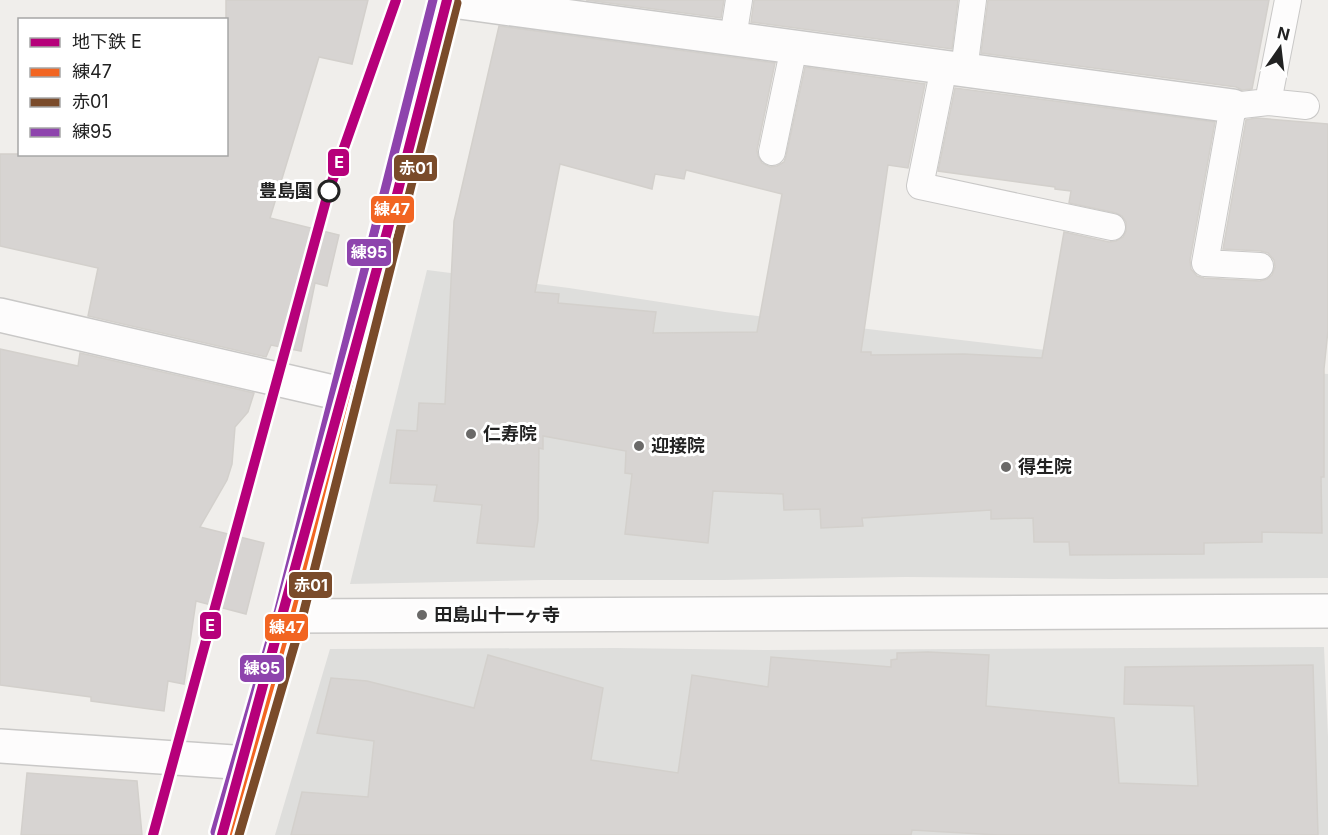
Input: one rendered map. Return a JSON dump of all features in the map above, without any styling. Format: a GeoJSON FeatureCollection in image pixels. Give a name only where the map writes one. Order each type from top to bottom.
{"type":"FeatureCollection","features":[{"type":"Feature","properties":{"kind":"street"},"geometry":{"type":"LineString","coordinates":[[227,835],[290,616],[445,0],[1233,106]]}},
{"type":"Feature","properties":{"kind":"street"},"geometry":{"type":"LineString","coordinates":[[0,315],[346,395]]}},
{"type":"Feature","properties":{"kind":"street"},"geometry":{"type":"LineString","coordinates":[[290,616],[1328,611]]}},
{"type":"Feature","properties":{"kind":"street"},"geometry":{"type":"LineString","coordinates":[[0,746],[248,763]]}},
{"type":"Feature","properties":{"kind":"lane"},"geometry":{"type":"LineString","coordinates":[[733,38],[739,0]]}},
{"type":"Feature","properties":{"kind":"lane"},"geometry":{"type":"LineString","coordinates":[[974,0],[920,186],[1112,227]]}},
{"type":"Feature","properties":{"kind":"lane"},"geometry":{"type":"LineString","coordinates":[[1268,102],[1288,0]]}},
{"type":"Feature","properties":{"kind":"lane"},"geometry":{"type":"LineString","coordinates":[[772,152],[794,47]]}},
{"type":"Feature","properties":{"kind":"lane"},"geometry":{"type":"LineString","coordinates":[[1260,266],[1205,263],[1233,106],[1268,102],[1306,106]]}},
{"type":"Feature","properties":{"kind":"shaded area"},"geometry":{"type":"Polygon","coordinates":[[[427,270],[569,288],[725,312],[1104,357],[1328,374],[1328,578],[906,577],[350,584],[427,270]]]}},
{"type":"Feature","properties":{"kind":"shaded area"},"geometry":{"type":"Polygon","coordinates":[[[1324,647],[1328,737],[1328,835],[275,835],[330,649],[765,650],[1324,647]]]}},
{"type":"Feature","properties":{"kind":"building"},"geometry":{"type":"Polygon","coordinates":[[[226,0],[368,0],[352,64],[319,57],[270,218],[339,235],[327,286],[315,283],[301,351],[271,345],[266,357],[88,316],[98,268],[0,246],[0,154],[18,154],[18,156],[228,156],[228,18],[226,18],[226,0]]]}},
{"type":"Feature","properties":{"kind":"building"},"geometry":{"type":"Polygon","coordinates":[[[586,0],[724,0],[721,18],[586,0]]]}},
{"type":"Feature","properties":{"kind":"building"},"geometry":{"type":"Polygon","coordinates":[[[754,0],[958,0],[952,49],[751,22],[754,0]]]}},
{"type":"Feature","properties":{"kind":"building"},"geometry":{"type":"Polygon","coordinates":[[[988,0],[1269,0],[1252,89],[1242,90],[1236,87],[981,53],[988,0]]]}},
{"type":"Feature","properties":{"kind":"building"},"geometry":{"type":"Polygon","coordinates":[[[499,26],[775,63],[757,150],[762,163],[770,167],[784,162],[805,67],[925,84],[908,168],[888,165],[861,352],[871,352],[871,355],[964,354],[1042,358],[1064,232],[1109,242],[1116,241],[1123,237],[1126,222],[1116,213],[1069,203],[1071,191],[938,171],[955,88],[1215,122],[1190,260],[1191,269],[1197,276],[1204,278],[1260,281],[1272,275],[1275,267],[1274,260],[1268,253],[1223,249],[1246,120],[1256,118],[1328,124],[1328,330],[1324,369],[1322,533],[1262,532],[1262,542],[1204,543],[1204,554],[1070,555],[1069,542],[1034,542],[1033,518],[991,519],[991,510],[862,518],[863,526],[821,528],[820,509],[784,510],[783,494],[713,491],[708,543],[625,534],[632,474],[625,473],[626,451],[543,436],[543,449],[539,448],[538,520],[534,547],[477,543],[482,505],[434,501],[437,485],[390,483],[397,430],[417,431],[419,403],[445,404],[454,221],[499,26]],[[560,164],[535,292],[559,294],[558,303],[656,312],[653,333],[757,332],[782,194],[686,170],[684,179],[655,174],[652,189],[560,164]]]}},
{"type":"Feature","properties":{"kind":"building"},"geometry":{"type":"Polygon","coordinates":[[[0,349],[78,366],[80,353],[254,393],[248,412],[235,427],[232,464],[227,480],[200,527],[264,543],[246,614],[196,601],[184,684],[168,681],[164,711],[91,701],[91,697],[0,685],[0,349]]]}},
{"type":"Feature","properties":{"kind":"building"},"geometry":{"type":"Polygon","coordinates":[[[897,653],[989,655],[986,706],[1114,718],[1119,783],[1198,786],[1194,706],[1124,704],[1125,667],[1313,665],[1318,835],[998,835],[912,830],[911,835],[291,835],[302,792],[368,797],[374,741],[317,733],[331,678],[367,681],[474,708],[488,655],[603,688],[591,760],[678,773],[692,675],[768,687],[771,657],[891,667],[891,660],[897,659],[897,653]]]}},
{"type":"Feature","properties":{"kind":"building"},"geometry":{"type":"Polygon","coordinates":[[[27,773],[137,781],[142,835],[21,835],[27,773]]]}},
{"type":"Feature","properties":{"kind":"metro line","name":"E"},"geometry":{"type":"LineString","coordinates":[[153,835],[328,193],[396,0]]}},
{"type":"Feature","properties":{"kind":"metro line","name":"E"},"geometry":{"type":"LineString","coordinates":[[222,835],[393,210],[447,0]]}},
{"type":"Feature","properties":{"kind":"transit line","name":"練95"},"geometry":{"type":"LineString","coordinates":[[215,832],[278,613],[433,0]]}},
{"type":"Feature","properties":{"kind":"transit line","name":"練47"},"geometry":{"type":"LineString","coordinates":[[227,835],[290,616],[445,0]]}},
{"type":"Feature","properties":{"kind":"transit line","name":"赤01"},"geometry":{"type":"LineString","coordinates":[[239,835],[302,619],[457,3]]}},
{"type":"Feature","properties":{"kind":"place","name":"豊島園"},"geometry":{"type":"Point","coordinates":[329,191]}},
{"type":"Feature","properties":{"kind":"place","name":"仁寿院"},"geometry":{"type":"Point","coordinates":[471,434]}},
{"type":"Feature","properties":{"kind":"place","name":"迎接院"},"geometry":{"type":"Point","coordinates":[639,446]}},
{"type":"Feature","properties":{"kind":"place","name":"得生院"},"geometry":{"type":"Point","coordinates":[1006,467]}},
{"type":"Feature","properties":{"kind":"place","name":"田島山十一ヶ寺"},"geometry":{"type":"Point","coordinates":[422,615]}}]}
